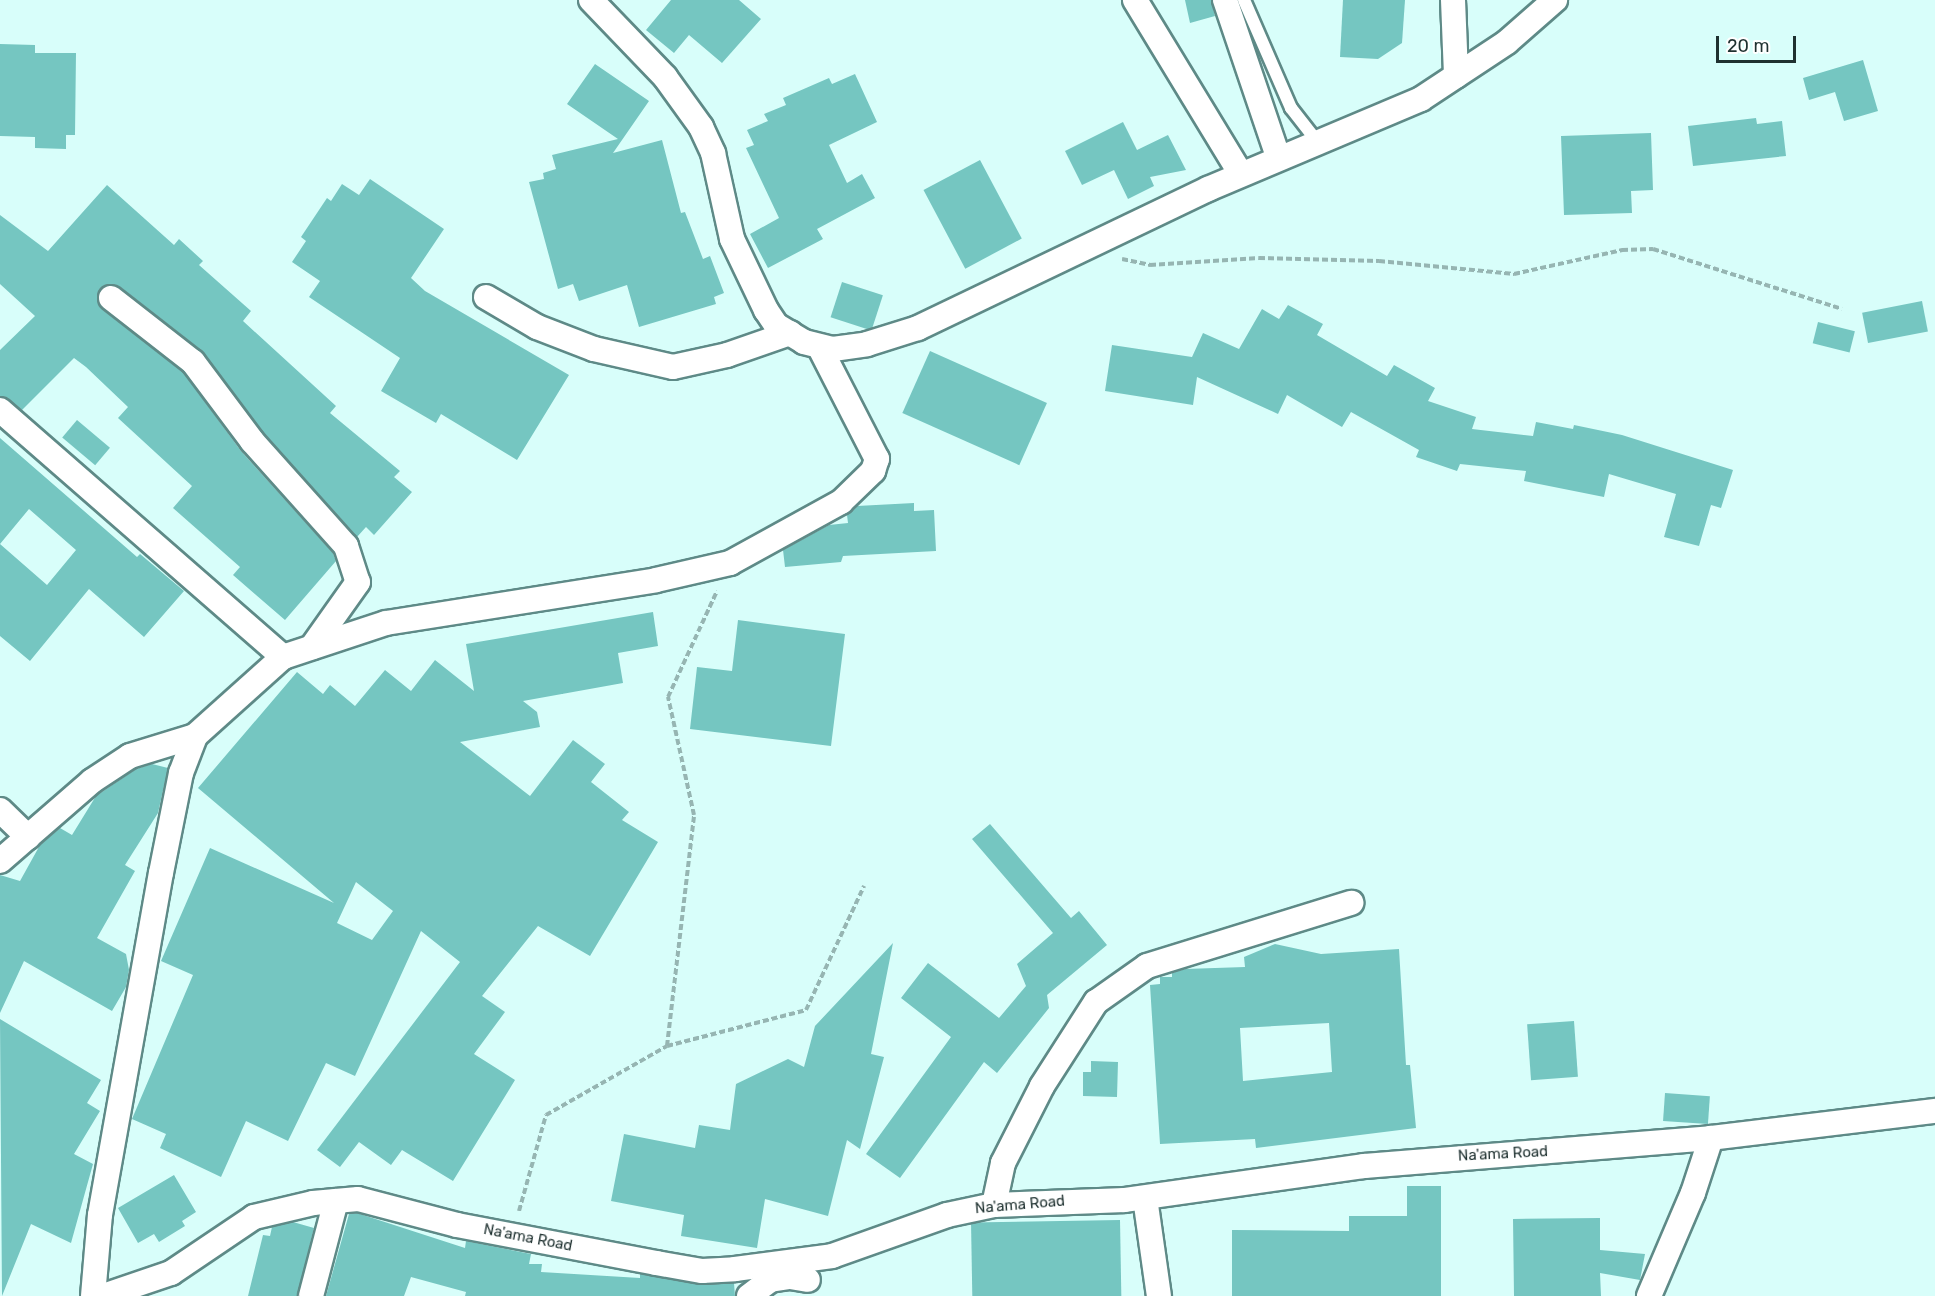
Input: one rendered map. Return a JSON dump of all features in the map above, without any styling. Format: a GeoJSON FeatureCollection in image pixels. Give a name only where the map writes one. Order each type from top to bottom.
{"type":"FeatureCollection","features":[{"type":"Feature","properties":{"kind":"street"},"geometry":{"type":"LineString","coordinates":[[591,0],[665,77],[700,127],[713,153],[742,265],[766,310],[776,325],[820,348],[867,344],[918,328],[1278,157],[1421,99],[1507,42],[1555,0]]}},
{"type":"Feature","properties":{"kind":"street"},"geometry":{"type":"LineString","coordinates":[[1135,0],[1241,174]]}},
{"type":"Feature","properties":{"kind":"street"},"geometry":{"type":"LineString","coordinates":[[1225,0],[1278,157]]}},
{"type":"Feature","properties":{"kind":"street"},"geometry":{"type":"LineString","coordinates":[[1453,0],[1456,76]]}},
{"type":"Feature","properties":{"kind":"street"},"geometry":{"type":"LineString","coordinates":[[486,297],[537,327],[613,354],[673,367],[727,355],[790,333]]}},
{"type":"Feature","properties":{"kind":"street"},"geometry":{"type":"LineString","coordinates":[[111,298],[193,362],[252,441],[346,546],[358,582],[312,647]]}},
{"type":"Feature","properties":{"kind":"street"},"geometry":{"type":"LineString","coordinates":[[0,861],[92,781],[130,756],[195,736],[283,657],[428,614],[656,580],[730,563],[841,502],[876,465],[876,454],[820,348]]}},
{"type":"Feature","properties":{"kind":"street"},"geometry":{"type":"LineString","coordinates":[[0,410],[283,657]]}},
{"type":"Feature","properties":{"kind":"street"},"geometry":{"type":"LineString","coordinates":[[93,1296],[100,1215],[159,884],[181,773],[195,736]]}},
{"type":"Feature","properties":{"kind":"street"},"geometry":{"type":"LineString","coordinates":[[0,810],[28,837]]}},
{"type":"Feature","properties":{"kind":"street"},"geometry":{"type":"LineString","coordinates":[[994,1205],[1003,1163],[1042,1086],[1096,1002],[1147,966],[1351,903]]}},
{"type":"Feature","properties":{"kind":"street","name":"Na'ama Road"},"geometry":{"type":"LineString","coordinates":[[103,1296],[171,1273],[254,1217],[336,1201],[358,1199],[457,1225],[702,1271],[807,1279],[832,1256],[947,1215],[994,1205],[1145,1198],[1364,1166],[1711,1138],[1935,1111]]}},
{"type":"Feature","properties":{"kind":"street"},"geometry":{"type":"LineString","coordinates":[[1649,1296],[1693,1193],[1711,1138]]}},
{"type":"Feature","properties":{"kind":"street"},"geometry":{"type":"LineString","coordinates":[[1145,1198],[1159,1296]]}},
{"type":"Feature","properties":{"kind":"street"},"geometry":{"type":"LineString","coordinates":[[312,1296],[336,1201]]}},
{"type":"Feature","properties":{"kind":"street"},"geometry":{"type":"LineString","coordinates":[[749,1296],[770,1280],[790,1277],[807,1279]]}},
{"type":"Feature","properties":{"kind":"lane"},"geometry":{"type":"LineString","coordinates":[[1244,0],[1292,108],[1316,140]]}},
{"type":"Feature","properties":{"kind":"path"},"geometry":{"type":"LineString","coordinates":[[1080,251],[1150,265],[1259,258],[1357,260],[1514,273],[1622,250],[1653,249],[1842,309]]}},
{"type":"Feature","properties":{"kind":"path"},"geometry":{"type":"LineString","coordinates":[[667,1046],[694,815],[668,697],[730,563]]}},
{"type":"Feature","properties":{"kind":"path"},"geometry":{"type":"LineString","coordinates":[[513,1235],[546,1115],[667,1046],[806,1010],[864,886]]}},
{"type":"Feature","properties":{"kind":"building"},"geometry":{"type":"Polygon","coordinates":[[[671,0],[739,0],[761,19],[722,63],[689,35],[674,53],[646,30],[671,0]]]}},
{"type":"Feature","properties":{"kind":"building"},"geometry":{"type":"Polygon","coordinates":[[[1185,0],[1211,0],[1215,16],[1190,23],[1185,0]]]}},
{"type":"Feature","properties":{"kind":"building"},"geometry":{"type":"Polygon","coordinates":[[[1343,0],[1405,0],[1402,43],[1378,59],[1340,57],[1343,0]]]}},
{"type":"Feature","properties":{"kind":"building"},"geometry":{"type":"Polygon","coordinates":[[[0,44],[35,45],[35,53],[76,53],[75,135],[66,135],[66,149],[35,148],[35,137],[0,136],[0,44]]]}},
{"type":"Feature","properties":{"kind":"building"},"geometry":{"type":"Polygon","coordinates":[[[1863,60],[1878,111],[1844,121],[1835,92],[1809,100],[1803,78],[1863,60]]]}},
{"type":"Feature","properties":{"kind":"building"},"geometry":{"type":"Polygon","coordinates":[[[595,64],[649,101],[613,153],[662,140],[681,213],[685,212],[703,259],[710,256],[724,293],[714,297],[716,304],[639,327],[627,285],[579,301],[573,284],[558,289],[529,182],[544,179],[543,173],[556,169],[552,155],[618,139],[567,104],[595,64]]]}},
{"type":"Feature","properties":{"kind":"building"},"geometry":{"type":"Polygon","coordinates":[[[855,74],[877,122],[829,145],[847,183],[862,174],[875,198],[817,229],[823,239],[768,268],[750,234],[779,218],[746,148],[754,145],[747,130],[768,121],[764,114],[786,105],[783,98],[829,78],[832,84],[855,74]]]}},
{"type":"Feature","properties":{"kind":"building"},"geometry":{"type":"Polygon","coordinates":[[[1756,118],[1757,124],[1782,121],[1786,156],[1693,166],[1688,126],[1756,118]]]}},
{"type":"Feature","properties":{"kind":"building"},"geometry":{"type":"Polygon","coordinates":[[[1123,122],[1137,150],[1168,135],[1186,170],[1150,177],[1154,186],[1128,199],[1114,170],[1082,185],[1065,151],[1123,122]]]}},
{"type":"Feature","properties":{"kind":"building"},"geometry":{"type":"Polygon","coordinates":[[[1651,133],[1653,190],[1631,191],[1632,213],[1564,215],[1561,136],[1651,133]]]}},
{"type":"Feature","properties":{"kind":"building"},"geometry":{"type":"Polygon","coordinates":[[[980,160],[1022,239],[965,269],[923,190],[980,160]]]}},
{"type":"Feature","properties":{"kind":"building"},"geometry":{"type":"Polygon","coordinates":[[[370,179],[444,229],[411,278],[425,291],[569,375],[517,460],[441,414],[436,423],[381,391],[400,358],[309,297],[320,281],[292,262],[306,241],[301,237],[327,198],[331,201],[342,184],[359,195],[370,179]]]}},
{"type":"Feature","properties":{"kind":"building"},"geometry":{"type":"Polygon","coordinates":[[[107,185],[174,245],[179,239],[203,261],[199,265],[251,311],[243,321],[336,406],[330,413],[400,471],[394,477],[412,492],[374,535],[366,527],[357,537],[263,432],[202,351],[120,287],[112,284],[100,289],[97,297],[102,309],[183,372],[241,451],[333,553],[336,561],[285,620],[233,575],[240,567],[173,508],[192,486],[118,418],[128,407],[86,367],[74,358],[22,410],[0,396],[0,350],[35,316],[0,284],[0,215],[48,251],[107,185]]]}},
{"type":"Feature","properties":{"kind":"building"},"geometry":{"type":"Polygon","coordinates":[[[842,282],[883,295],[871,330],[831,317],[842,282]]]}},
{"type":"Feature","properties":{"kind":"building"},"geometry":{"type":"Polygon","coordinates":[[[1922,301],[1928,331],[1868,343],[1862,313],[1922,301]]]}},
{"type":"Feature","properties":{"kind":"building"},"geometry":{"type":"Polygon","coordinates":[[[1288,305],[1323,324],[1317,335],[1387,376],[1394,365],[1435,388],[1428,401],[1476,417],[1472,429],[1533,436],[1536,422],[1573,429],[1574,425],[1622,435],[1733,470],[1721,508],[1711,505],[1699,546],[1664,537],[1676,494],[1609,474],[1604,497],[1524,481],[1526,471],[1460,464],[1457,471],[1416,457],[1419,450],[1351,412],[1342,427],[1287,395],[1278,414],[1197,377],[1193,405],[1105,391],[1112,345],[1192,357],[1203,333],[1239,349],[1262,309],[1279,319],[1288,305]]]}},
{"type":"Feature","properties":{"kind":"building"},"geometry":{"type":"Polygon","coordinates":[[[1818,322],[1855,331],[1850,353],[1813,343],[1818,322]]]}},
{"type":"Feature","properties":{"kind":"building"},"geometry":{"type":"Polygon","coordinates":[[[930,351],[1047,403],[1019,465],[902,413],[930,351]]]}},
{"type":"Feature","properties":{"kind":"building"},"geometry":{"type":"Polygon","coordinates":[[[77,420],[110,448],[95,465],[62,438],[77,420]]]}},
{"type":"Feature","properties":{"kind":"building"},"geometry":{"type":"Polygon","coordinates":[[[0,438],[137,557],[140,554],[184,591],[144,637],[89,589],[30,661],[0,636],[0,544],[0,438]],[[29,509],[0,544],[47,585],[76,550],[29,509]]]}},
{"type":"Feature","properties":{"kind":"building"},"geometry":{"type":"Polygon","coordinates":[[[914,503],[914,511],[934,510],[936,551],[843,556],[841,562],[785,567],[783,550],[829,525],[848,523],[847,515],[857,506],[914,503]]]}},
{"type":"Feature","properties":{"kind":"building"},"geometry":{"type":"Polygon","coordinates":[[[653,612],[658,646],[618,653],[623,683],[523,701],[537,712],[540,727],[460,742],[530,796],[573,740],[605,764],[591,782],[629,812],[622,820],[658,842],[590,956],[538,926],[482,996],[505,1012],[474,1054],[515,1080],[453,1181],[402,1150],[391,1165],[359,1142],[340,1167],[317,1150],[460,962],[421,931],[355,1076],[326,1063],[288,1141],[246,1121],[221,1177],[160,1148],[166,1134],[132,1119],[193,975],[161,961],[210,848],[334,903],[198,788],[297,672],[323,694],[330,685],[355,706],[385,670],[411,691],[435,660],[474,691],[466,644],[653,612]],[[356,882],[337,923],[372,940],[393,911],[356,882]]]}},
{"type":"Feature","properties":{"kind":"building"},"geometry":{"type":"Polygon","coordinates":[[[738,620],[845,634],[831,746],[690,729],[697,667],[732,671],[738,620]]]}},
{"type":"Feature","properties":{"kind":"building"},"geometry":{"type":"Polygon","coordinates":[[[152,764],[168,768],[158,813],[125,865],[135,871],[97,938],[126,954],[129,970],[126,987],[112,1011],[24,961],[0,1013],[0,875],[20,881],[40,845],[60,828],[72,835],[96,796],[136,769],[152,764]]]}},
{"type":"Feature","properties":{"kind":"building"},"geometry":{"type":"Polygon","coordinates":[[[990,824],[1071,918],[1079,911],[1107,945],[1047,995],[1049,1008],[997,1073],[984,1062],[900,1178],[866,1154],[951,1037],[901,998],[928,963],[999,1018],[1026,986],[1017,964],[1053,933],[972,839],[990,824]]]}},
{"type":"Feature","properties":{"kind":"building"},"geometry":{"type":"Polygon","coordinates":[[[893,943],[871,1054],[884,1057],[860,1149],[847,1140],[828,1216],[765,1199],[757,1248],[681,1236],[684,1215],[611,1201],[624,1134],[695,1148],[699,1125],[730,1130],[736,1084],[788,1059],[804,1067],[815,1026],[893,943]]]}},
{"type":"Feature","properties":{"kind":"building"},"geometry":{"type":"Polygon","coordinates":[[[1275,944],[1321,954],[1399,949],[1406,1065],[1410,1065],[1416,1128],[1256,1148],[1255,1139],[1160,1144],[1150,985],[1160,984],[1160,977],[1172,977],[1172,973],[1185,969],[1245,967],[1244,957],[1275,944]],[[1329,1023],[1240,1028],[1243,1081],[1332,1072],[1329,1023]]]}},
{"type":"Feature","properties":{"kind":"building"},"geometry":{"type":"Polygon","coordinates":[[[0,1019],[101,1080],[87,1103],[100,1111],[74,1154],[93,1164],[71,1243],[31,1224],[2,1296],[0,1019]]]}},
{"type":"Feature","properties":{"kind":"building"},"geometry":{"type":"Polygon","coordinates":[[[1574,1021],[1578,1077],[1531,1080],[1527,1024],[1574,1021]]]}},
{"type":"Feature","properties":{"kind":"building"},"geometry":{"type":"Polygon","coordinates":[[[1091,1061],[1118,1062],[1117,1097],[1083,1096],[1083,1072],[1091,1072],[1091,1061]]]}},
{"type":"Feature","properties":{"kind":"building"},"geometry":{"type":"Polygon","coordinates":[[[1665,1093],[1710,1096],[1708,1124],[1663,1121],[1665,1093]]]}},
{"type":"Feature","properties":{"kind":"building"},"geometry":{"type":"Polygon","coordinates":[[[174,1175],[196,1212],[182,1221],[185,1226],[159,1242],[154,1234],[138,1243],[118,1208],[174,1175]]]}},
{"type":"Feature","properties":{"kind":"building"},"geometry":{"type":"Polygon","coordinates":[[[1407,1186],[1441,1186],[1441,1296],[1232,1296],[1232,1230],[1349,1231],[1349,1216],[1407,1216],[1407,1186]]]}},
{"type":"Feature","properties":{"kind":"building"},"geometry":{"type":"Polygon","coordinates":[[[357,1213],[465,1248],[466,1241],[531,1254],[529,1264],[542,1264],[541,1272],[640,1278],[640,1274],[703,1285],[734,1283],[735,1296],[465,1296],[466,1292],[411,1277],[404,1296],[326,1296],[349,1214],[357,1213]]]}},
{"type":"Feature","properties":{"kind":"building"},"geometry":{"type":"Polygon","coordinates":[[[1600,1218],[1600,1250],[1645,1254],[1640,1280],[1600,1273],[1601,1296],[1514,1296],[1513,1219],[1600,1218]]]}},
{"type":"Feature","properties":{"kind":"building"},"geometry":{"type":"Polygon","coordinates":[[[1120,1220],[1121,1296],[972,1296],[971,1223],[1120,1220]]]}},
{"type":"Feature","properties":{"kind":"building"},"geometry":{"type":"Polygon","coordinates":[[[293,1222],[314,1228],[297,1296],[248,1296],[263,1235],[270,1236],[272,1227],[293,1222]]]}}]}
